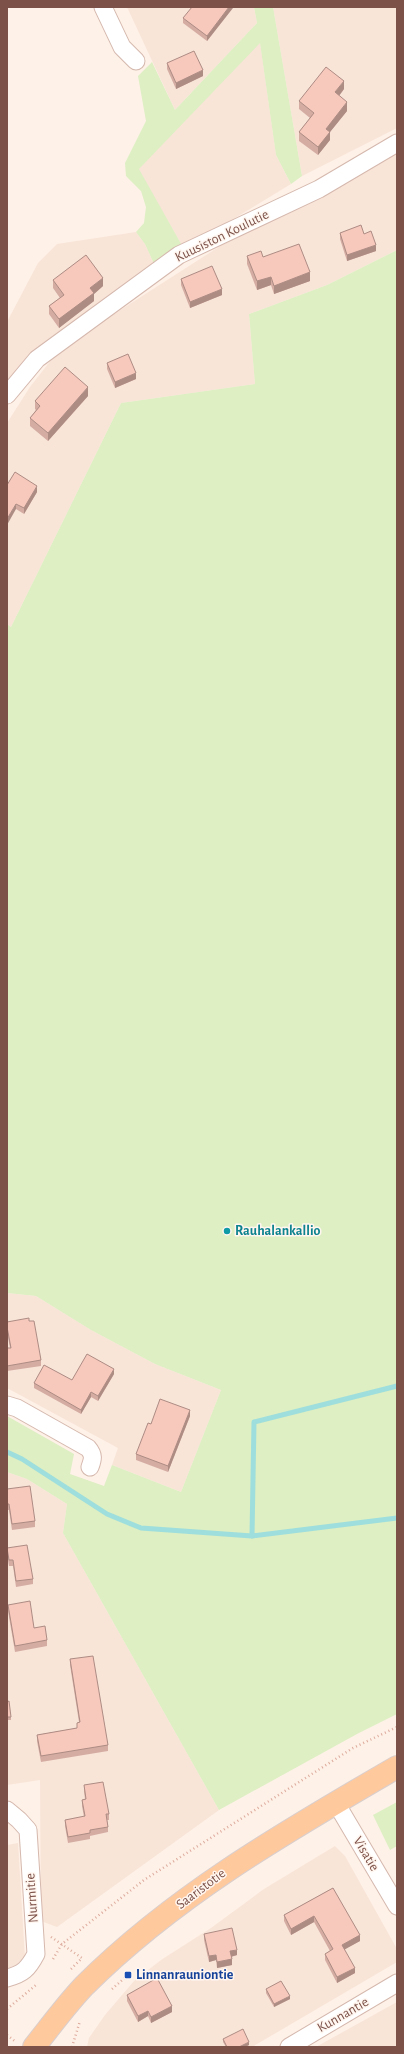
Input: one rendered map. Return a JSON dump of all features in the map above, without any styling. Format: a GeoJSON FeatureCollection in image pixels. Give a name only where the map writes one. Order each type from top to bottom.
{"type":"FeatureCollection","features":[{"type":"Feature","properties":{"kind":"main road","name":"Saaristotie"},"geometry":{"type":"LineString","coordinates":[[25,2045],[83,1988],[150,1927],[230,1868],[397,1767]]}},
{"type":"Feature","properties":{"kind":"street"},"geometry":{"type":"LineString","coordinates":[[103,7],[122,47],[136,62]]}},
{"type":"Feature","properties":{"kind":"street","name":"Kuusiston Koulutie"},"geometry":{"type":"LineString","coordinates":[[7,395],[37,359],[179,255],[319,189],[397,143]]}},
{"type":"Feature","properties":{"kind":"street"},"geometry":{"type":"LineString","coordinates":[[7,1405],[17,1408],[88,1448],[92,1453],[93,1459],[90,1467]]}},
{"type":"Feature","properties":{"kind":"street","name":"Visatie"},"geometry":{"type":"LineString","coordinates":[[336,1803],[397,1906]]}},
{"type":"Feature","properties":{"kind":"street","name":"Nurmitie"},"geometry":{"type":"LineString","coordinates":[[7,1810],[28,1830],[36,1954],[29,1967],[22,1974],[7,1978]]}},
{"type":"Feature","properties":{"kind":"street","name":"Kunnantie"},"geometry":{"type":"LineString","coordinates":[[289,2047],[397,1984]]}},
{"type":"Feature","properties":{"kind":"path"},"geometry":{"type":"LineString","coordinates":[[50,1963],[62,1944],[144,1880],[354,1748],[397,1727]]}},
{"type":"Feature","properties":{"kind":"path"},"geometry":{"type":"LineString","coordinates":[[34,1926],[82,1958],[69,1971]]}},
{"type":"Feature","properties":{"kind":"path"},"geometry":{"type":"LineString","coordinates":[[111,1990],[128,1975]]}},
{"type":"Feature","properties":{"kind":"path"},"geometry":{"type":"LineString","coordinates":[[7,2009],[38,1982]]}},
{"type":"Feature","properties":{"kind":"path"},"geometry":{"type":"LineString","coordinates":[[72,2047],[82,2014]]}},
{"type":"Feature","properties":{"kind":"path"},"geometry":{"type":"LineString","coordinates":[[7,2036],[25,2045]]}},
{"type":"Feature","properties":{"kind":"shaded area"},"geometry":{"type":"Polygon","coordinates":[[[127,7],[254,7],[257,23],[175,110],[127,7]]]}},
{"type":"Feature","properties":{"kind":"shaded area"},"geometry":{"type":"Polygon","coordinates":[[[273,7],[397,7],[397,128],[302,176],[273,7]]]}},
{"type":"Feature","properties":{"kind":"shaded area"},"geometry":{"type":"Polygon","coordinates":[[[260,42],[276,155],[291,184],[184,249],[138,169],[260,42]]]}},
{"type":"Feature","properties":{"kind":"shaded area"},"geometry":{"type":"Polygon","coordinates":[[[397,150],[397,250],[327,285],[249,314],[255,384],[121,403],[11,627],[7,624],[7,423],[30,387],[55,355],[83,334],[228,241],[397,150]]]}},
{"type":"Feature","properties":{"kind":"shaded area"},"geometry":{"type":"Polygon","coordinates":[[[136,232],[145,244],[155,266],[48,340],[7,380],[7,322],[38,263],[57,244],[136,232]]]}},
{"type":"Feature","properties":{"kind":"shaded area"},"geometry":{"type":"Polygon","coordinates":[[[7,1293],[36,1296],[91,1330],[155,1364],[221,1390],[181,1492],[112,1465],[118,1448],[7,1388],[7,1293]]]}},
{"type":"Feature","properties":{"kind":"shaded area"},"geometry":{"type":"Polygon","coordinates":[[[7,1472],[27,1479],[67,1504],[63,1533],[219,1810],[57,1927],[41,1921],[40,1780],[7,1785],[7,1472]]]}},
{"type":"Feature","properties":{"kind":"shaded area"},"geometry":{"type":"Polygon","coordinates":[[[18,1843],[26,1975],[7,1981],[7,1845],[18,1843]]]}},
{"type":"Feature","properties":{"kind":"shaded area"},"geometry":{"type":"Polygon","coordinates":[[[335,1846],[345,1856],[397,1949],[397,1962],[252,2047],[87,2047],[89,2038],[105,2015],[134,1981],[161,1960],[211,1928],[264,1889],[335,1846]]]}},
{"type":"Feature","properties":{"kind":"shaded area"},"geometry":{"type":"Polygon","coordinates":[[[397,2002],[397,2047],[316,2047],[397,2002]]]}},
{"type":"Feature","properties":{"kind":"green space"},"geometry":{"type":"Polygon","coordinates":[[[254,7],[273,7],[302,176],[291,184],[276,155],[260,43],[139,169],[184,249],[155,266],[145,244],[136,232],[144,223],[146,207],[141,191],[126,176],[125,163],[146,121],[138,76],[152,62],[175,110],[257,23],[254,7]]]}},
{"type":"Feature","properties":{"kind":"green space"},"geometry":{"type":"Polygon","coordinates":[[[397,250],[397,1714],[357,1734],[219,1810],[63,1533],[67,1504],[27,1479],[7,1472],[7,1416],[74,1454],[70,1474],[104,1486],[112,1465],[181,1492],[221,1390],[155,1364],[91,1330],[36,1296],[7,1293],[7,624],[11,627],[121,403],[255,384],[249,314],[327,285],[397,250]]]}},
{"type":"Feature","properties":{"kind":"green space"},"geometry":{"type":"Polygon","coordinates":[[[397,1802],[397,1846],[390,1850],[373,1815],[397,1802]]]}},
{"type":"Feature","properties":{"kind":"building"},"geometry":{"type":"Polygon","coordinates":[[[192,7],[229,7],[207,36],[183,18],[192,7]]]}},
{"type":"Feature","properties":{"kind":"building"},"geometry":{"type":"Polygon","coordinates":[[[194,51],[203,70],[176,83],[167,63],[194,51]]]}},
{"type":"Feature","properties":{"kind":"building"},"geometry":{"type":"Polygon","coordinates":[[[326,67],[344,81],[335,92],[347,102],[326,129],[330,132],[318,147],[299,132],[314,113],[299,101],[326,67]]]}},
{"type":"Feature","properties":{"kind":"building"},"geometry":{"type":"Polygon","coordinates":[[[361,225],[364,234],[371,231],[376,245],[347,255],[340,233],[361,225]]]}},
{"type":"Feature","properties":{"kind":"building"},"geometry":{"type":"Polygon","coordinates":[[[299,244],[310,272],[274,286],[271,277],[257,281],[247,256],[261,251],[263,257],[299,244]]]}},
{"type":"Feature","properties":{"kind":"building"},"geometry":{"type":"Polygon","coordinates":[[[86,255],[103,278],[90,288],[94,293],[59,319],[49,306],[64,295],[53,280],[86,255]]]}},
{"type":"Feature","properties":{"kind":"building"},"geometry":{"type":"Polygon","coordinates":[[[212,266],[222,289],[190,302],[181,279],[212,266]]]}},
{"type":"Feature","properties":{"kind":"building"},"geometry":{"type":"Polygon","coordinates":[[[128,354],[136,373],[115,382],[107,363],[128,354]]]}},
{"type":"Feature","properties":{"kind":"building"},"geometry":{"type":"Polygon","coordinates":[[[65,367],[88,387],[48,433],[30,418],[40,406],[35,401],[65,367]]]}},
{"type":"Feature","properties":{"kind":"building"},"geometry":{"type":"Polygon","coordinates":[[[15,472],[37,486],[24,508],[16,504],[7,519],[7,485],[15,472]]]}},
{"type":"Feature","properties":{"kind":"building"},"geometry":{"type":"Polygon","coordinates":[[[29,1318],[29,1321],[34,1321],[41,1360],[7,1366],[7,1348],[11,1348],[7,1322],[29,1318]]]}},
{"type":"Feature","properties":{"kind":"building"},"geometry":{"type":"Polygon","coordinates":[[[87,1354],[114,1369],[98,1396],[91,1392],[81,1410],[34,1383],[44,1365],[72,1380],[87,1354]]]}},
{"type":"Feature","properties":{"kind":"building"},"geometry":{"type":"Polygon","coordinates":[[[160,1399],[190,1410],[168,1466],[136,1454],[148,1423],[151,1424],[160,1399]]]}},
{"type":"Feature","properties":{"kind":"building"},"geometry":{"type":"Polygon","coordinates":[[[30,1486],[35,1521],[12,1524],[9,1504],[7,1504],[7,1489],[30,1486]]]}},
{"type":"Feature","properties":{"kind":"building"},"geometry":{"type":"Polygon","coordinates":[[[27,1545],[33,1579],[16,1581],[13,1560],[9,1560],[7,1548],[27,1545]]]}},
{"type":"Feature","properties":{"kind":"building"},"geometry":{"type":"Polygon","coordinates":[[[30,1601],[34,1628],[45,1626],[47,1640],[15,1646],[8,1605],[30,1601]]]}},
{"type":"Feature","properties":{"kind":"building"},"geometry":{"type":"Polygon","coordinates":[[[93,1656],[108,1745],[41,1756],[37,1735],[77,1728],[77,1723],[80,1722],[70,1659],[93,1656]]]}},
{"type":"Feature","properties":{"kind":"building"},"geometry":{"type":"Polygon","coordinates":[[[9,1701],[11,1717],[7,1717],[7,1702],[9,1701]]]}},
{"type":"Feature","properties":{"kind":"building"},"geometry":{"type":"Polygon","coordinates":[[[103,1782],[109,1814],[106,1814],[108,1827],[90,1830],[90,1833],[68,1837],[65,1820],[85,1816],[82,1800],[86,1799],[84,1785],[103,1782]]]}},
{"type":"Feature","properties":{"kind":"building"},"geometry":{"type":"Polygon","coordinates":[[[333,1888],[360,1935],[342,1945],[355,1968],[337,1977],[325,1954],[333,1949],[314,1916],[291,1929],[284,1915],[333,1888]]]}},
{"type":"Feature","properties":{"kind":"building"},"geometry":{"type":"Polygon","coordinates":[[[232,1928],[237,1950],[230,1951],[232,1959],[217,1962],[216,1955],[209,1956],[204,1934],[232,1928]]]}},
{"type":"Feature","properties":{"kind":"building"},"geometry":{"type":"Polygon","coordinates":[[[157,1978],[172,2006],[151,2017],[148,2011],[138,2016],[127,1995],[157,1978]]]}},
{"type":"Feature","properties":{"kind":"building"},"geometry":{"type":"Polygon","coordinates":[[[281,1981],[290,1996],[274,2004],[266,1989],[281,1981]]]}},
{"type":"Feature","properties":{"kind":"building"},"geometry":{"type":"Polygon","coordinates":[[[243,2029],[249,2042],[239,2047],[227,2047],[223,2039],[243,2029]]]}},
{"type":"Feature","properties":{"kind":"waterway"},"geometry":{"type":"LineString","coordinates":[[252,1536],[254,1422],[397,1386]]}},
{"type":"Feature","properties":{"kind":"waterway"},"geometry":{"type":"LineString","coordinates":[[7,1452],[22,1459],[107,1514],[141,1528],[252,1536],[397,1518]]}},
{"type":"Feature","properties":{"kind":"place","name":"Rauhalankallio"},"geometry":{"type":"Point","coordinates":[227,1231]}},
{"type":"Feature","properties":{"kind":"place","name":"Linnanrauniontie"},"geometry":{"type":"Point","coordinates":[128,1975]}}]}
